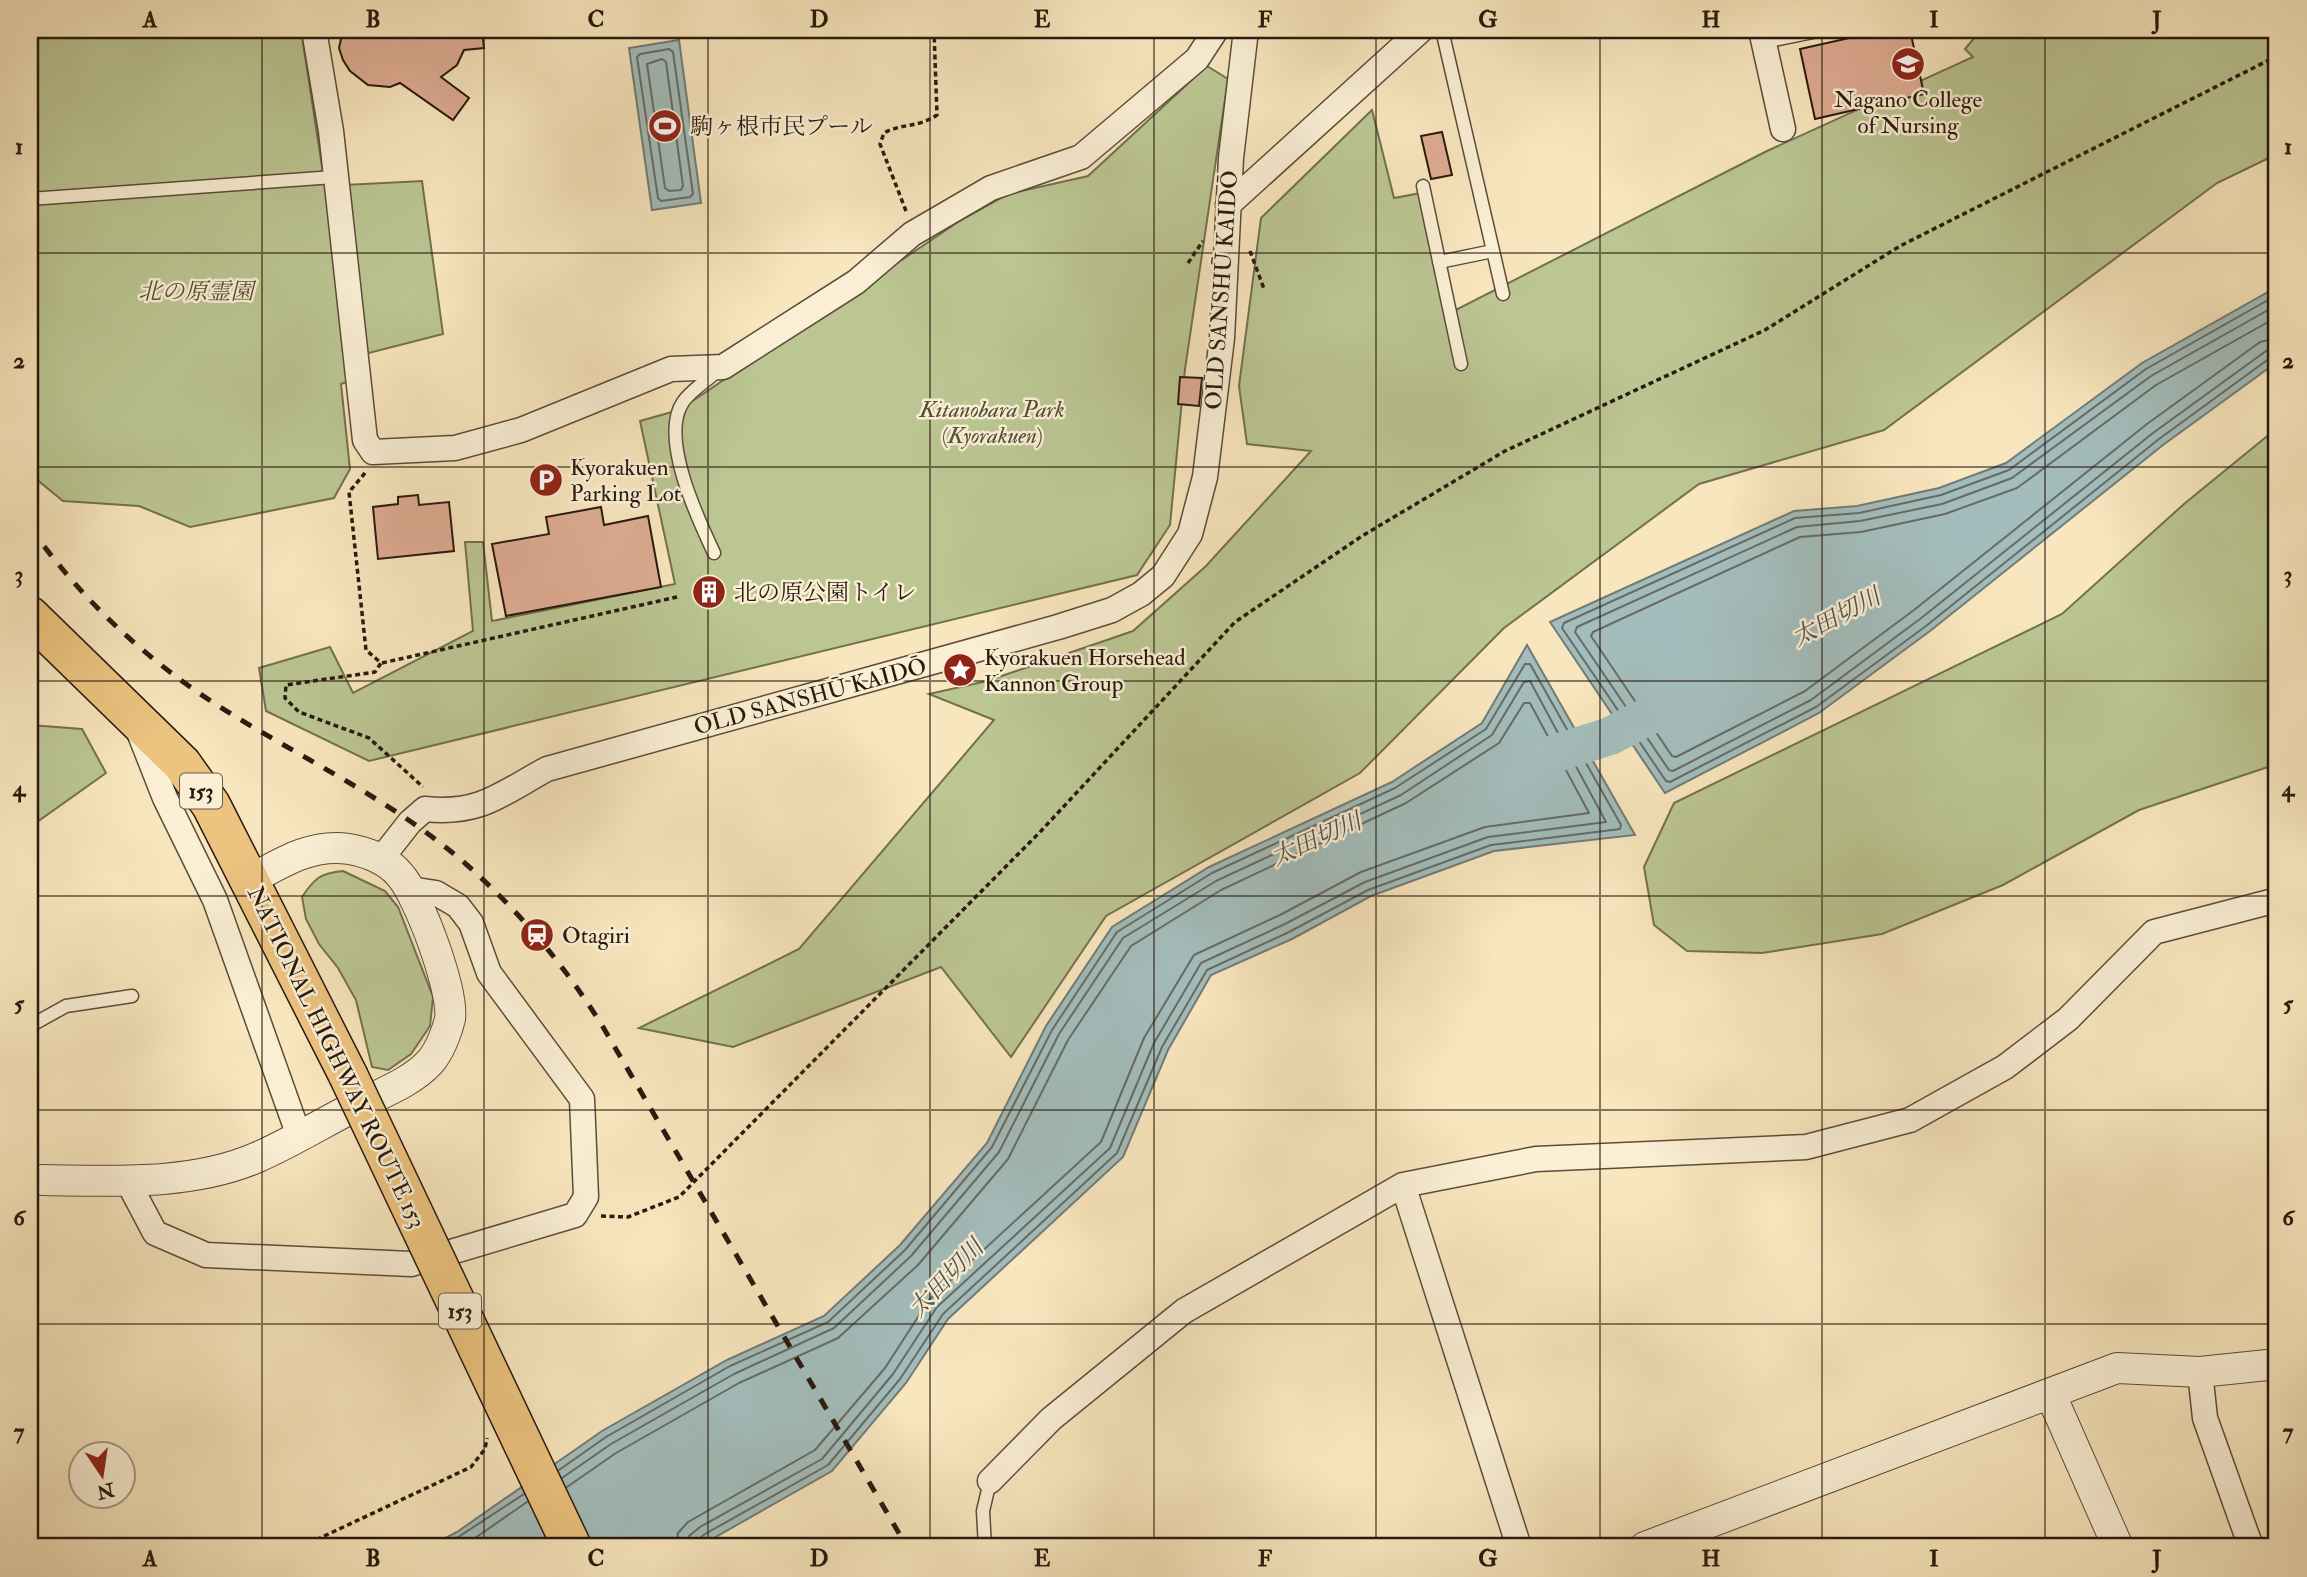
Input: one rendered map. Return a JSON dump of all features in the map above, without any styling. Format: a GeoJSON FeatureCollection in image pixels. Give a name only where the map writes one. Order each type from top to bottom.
{"type":"FeatureCollection","features":[{"type":"Feature","properties":{"kind":"highway","name":"NATIONAL HIGHWAY ROUTE 153"},"geometry":{"type":"LineString","coordinates":[[30,616],[181,764],[211,805],[348,1074],[572,1547]]}},
{"type":"Feature","properties":{"kind":"street"},"geometry":{"type":"LineString","coordinates":[[314,30],[331,131],[365,440],[373,452],[454,448],[521,430],[671,369],[723,367],[856,282],[920,229],[991,188],[1081,157],[1197,59],[1216,30]]}},
{"type":"Feature","properties":{"kind":"street","name":"OLD SANSHŪ KAIDŌ"},"geometry":{"type":"LineString","coordinates":[[425,809],[453,812],[478,806],[547,769],[1112,610],[1141,594],[1163,576],[1190,534],[1205,477],[1222,338],[1228,205],[1246,30]]}},
{"type":"Feature","properties":{"kind":"street"},"geometry":{"type":"LineString","coordinates":[[1228,205],[1421,30]]}},
{"type":"Feature","properties":{"kind":"street"},"geometry":{"type":"LineString","coordinates":[[1763,36],[1783,129]]}},
{"type":"Feature","properties":{"kind":"street"},"geometry":{"type":"LineString","coordinates":[[134,715],[160,787],[215,900],[299,1136]]}},
{"type":"Feature","properties":{"kind":"street"},"geometry":{"type":"LineString","coordinates":[[381,859],[410,822],[425,809]]}},
{"type":"Feature","properties":{"kind":"street"},"geometry":{"type":"LineString","coordinates":[[34,1177],[128,1182],[218,1170],[257,1157],[299,1136],[396,1086],[430,1062],[443,1038],[450,1017],[447,987],[410,889],[399,873],[381,859],[349,849],[319,848],[288,859],[250,880]]}},
{"type":"Feature","properties":{"kind":"street"},"geometry":{"type":"LineString","coordinates":[[128,1182],[155,1233],[206,1255],[411,1264],[575,1215],[586,1197],[582,1099],[489,973],[471,923],[458,905],[436,893],[410,889]]}},
{"type":"Feature","properties":{"kind":"street"},"geometry":{"type":"LineString","coordinates":[[990,1481],[1051,1419],[1184,1311],[1404,1185],[1536,1158],[1806,1147],[1910,1120],[2005,1067],[2068,1019],[2154,932],[2277,900]]}},
{"type":"Feature","properties":{"kind":"street"},"geometry":{"type":"LineString","coordinates":[[1404,1185],[1519,1547]]}},
{"type":"Feature","properties":{"kind":"street"},"geometry":{"type":"LineString","coordinates":[[1645,1547],[2117,1368],[2200,1372],[2277,1364]]}},
{"type":"Feature","properties":{"kind":"street"},"geometry":{"type":"LineString","coordinates":[[2200,1372],[2205,1418],[2251,1547]]}},
{"type":"Feature","properties":{"kind":"street"},"geometry":{"type":"LineString","coordinates":[[2050,1395],[2118,1547]]}},
{"type":"Feature","properties":{"kind":"lane"},"geometry":{"type":"LineString","coordinates":[[1442,30],[1503,294]]}},
{"type":"Feature","properties":{"kind":"lane"},"geometry":{"type":"LineString","coordinates":[[1763,36],[1823,30]]}},
{"type":"Feature","properties":{"kind":"lane"},"geometry":{"type":"LineString","coordinates":[[30,200],[334,177]]}},
{"type":"Feature","properties":{"kind":"lane"},"geometry":{"type":"LineString","coordinates":[[1423,186],[1461,364]]}},
{"type":"Feature","properties":{"kind":"lane"},"geometry":{"type":"LineString","coordinates":[[1439,262],[1493,251]]}},
{"type":"Feature","properties":{"kind":"lane"},"geometry":{"type":"LineString","coordinates":[[715,553],[692,508],[673,430],[683,402],[723,367]]}},
{"type":"Feature","properties":{"kind":"lane"},"geometry":{"type":"LineString","coordinates":[[30,1026],[66,1006],[132,996]]}},
{"type":"Feature","properties":{"kind":"lane"},"geometry":{"type":"LineString","coordinates":[[985,1547],[983,1511],[990,1481]]}},
{"type":"Feature","properties":{"kind":"path"},"geometry":{"type":"LineString","coordinates":[[920,229],[903,207],[880,144],[884,133],[894,128],[923,125],[937,115],[934,30]]}},
{"type":"Feature","properties":{"kind":"path"},"geometry":{"type":"LineString","coordinates":[[575,1215],[628,1217],[679,1197],[1031,841],[1235,622],[1362,536],[1505,452],[1765,330],[1900,246],[2277,56]]}},
{"type":"Feature","properties":{"kind":"path"},"geometry":{"type":"LineString","coordinates":[[1188,263],[1208,235]]}},
{"type":"Feature","properties":{"kind":"path"},"geometry":{"type":"LineString","coordinates":[[1246,241],[1264,289]]}},
{"type":"Feature","properties":{"kind":"path"},"geometry":{"type":"LineString","coordinates":[[373,452],[366,472],[349,492],[366,650],[381,663]]}},
{"type":"Feature","properties":{"kind":"path"},"geometry":{"type":"LineString","coordinates":[[425,809],[425,789],[369,738],[299,712],[285,698],[286,685],[375,671],[381,663],[677,597]]}},
{"type":"Feature","properties":{"kind":"path"},"geometry":{"type":"LineString","coordinates":[[301,1547],[382,1512],[471,1467],[485,1449],[487,1435]]}},
{"type":"Feature","properties":{"kind":"green space","name":"北の原霊園"},"geometry":{"type":"Polygon","coordinates":[[[30,30],[301,30],[325,186],[422,181],[443,334],[349,358],[352,380],[341,384],[350,469],[334,498],[190,527],[139,506],[63,501],[35,478],[30,468],[30,30]]]}},
{"type":"Feature","properties":{"kind":"green space"},"geometry":{"type":"Polygon","coordinates":[[[1981,30],[2277,30],[2277,154],[2217,183],[1884,430],[1699,484],[1504,628],[1360,773],[1106,916],[1011,1057],[941,967],[733,1047],[639,1028],[799,949],[994,720],[929,694],[987,681],[1133,631],[1206,566],[1311,451],[1247,444],[1239,386],[1261,218],[1372,110],[1394,198],[1421,193],[1448,314],[1767,151],[1973,57],[1965,49],[1981,30]]]}},
{"type":"Feature","properties":{"kind":"green space","name":"Kitanobara Park (Kyorakuen)"},"geometry":{"type":"Polygon","coordinates":[[[1207,66],[1228,79],[1185,369],[1170,525],[1137,575],[369,761],[266,711],[259,668],[330,647],[353,693],[473,631],[465,542],[483,542],[492,621],[675,584],[640,421],[679,410],[961,220],[1008,194],[1088,176],[1207,66]]]}},
{"type":"Feature","properties":{"kind":"green space"},"geometry":{"type":"Polygon","coordinates":[[[2277,428],[2277,764],[2139,810],[2003,885],[1882,934],[1762,953],[1687,951],[1654,925],[1644,867],[1674,803],[2062,614],[2184,504],[2277,428]]]}},
{"type":"Feature","properties":{"kind":"green space"},"geometry":{"type":"Polygon","coordinates":[[[30,725],[82,729],[106,773],[37,822],[30,823],[30,725]]]}},
{"type":"Feature","properties":{"kind":"green space"},"geometry":{"type":"Polygon","coordinates":[[[343,871],[385,891],[398,907],[433,997],[430,1026],[411,1054],[388,1070],[372,1067],[356,1000],[306,919],[302,897],[310,886],[323,875],[343,871]]]}},
{"type":"Feature","properties":{"kind":"water","name":"駒ヶ根市民プール"},"geometry":{"type":"Polygon","coordinates":[[[679,40],[701,203],[652,210],[629,48],[679,40]]]}},
{"type":"Feature","properties":{"kind":"water"},"geometry":{"type":"Polygon","coordinates":[[[2277,287],[2277,362],[2163,445],[1930,631],[1819,713],[1665,793],[1550,622],[1794,511],[1857,506],[1939,488],[2006,463],[2142,363],[2277,287]]]}},
{"type":"Feature","properties":{"kind":"water"},"geometry":{"type":"Polygon","coordinates":[[[1527,645],[1635,835],[1494,851],[1371,896],[1292,939],[1211,975],[1168,1050],[1123,1157],[948,1319],[906,1383],[832,1471],[698,1547],[428,1547],[457,1532],[602,1431],[727,1360],[824,1316],[900,1245],[987,1143],[1046,1026],[1112,927],[1209,867],[1392,782],[1482,723],[1527,645]]]}},
{"type":"Feature","properties":{"kind":"building"},"geometry":{"type":"Polygon","coordinates":[[[343,30],[482,30],[484,48],[464,50],[457,65],[441,77],[469,98],[453,120],[400,83],[390,87],[368,85],[350,71],[343,60],[339,48],[343,30]]]}},
{"type":"Feature","properties":{"kind":"building"},"geometry":{"type":"Polygon","coordinates":[[[1885,30],[1910,30],[1924,94],[1815,119],[1800,49],[1885,30]]]}},
{"type":"Feature","properties":{"kind":"building"},"geometry":{"type":"Polygon","coordinates":[[[1442,132],[1452,175],[1431,179],[1421,136],[1442,132]]]}},
{"type":"Feature","properties":{"kind":"building"},"geometry":{"type":"Polygon","coordinates":[[[1180,377],[1202,378],[1199,406],[1178,404],[1180,377]]]}},
{"type":"Feature","properties":{"kind":"building"},"geometry":{"type":"Polygon","coordinates":[[[418,495],[419,505],[449,502],[454,551],[378,559],[373,507],[398,504],[398,497],[418,495]]]}},
{"type":"Feature","properties":{"kind":"building"},"geometry":{"type":"Polygon","coordinates":[[[601,507],[604,525],[648,516],[661,587],[506,616],[492,544],[549,534],[546,517],[601,507]]]}},
{"type":"Feature","properties":{"kind":"building","name":"北の原公園トイレ"},"geometry":{"type":"Polygon","coordinates":[[[697,582],[722,583],[722,602],[697,601],[697,582]]]}},
{"type":"Feature","properties":{"kind":"waterway","name":"太田切川"},"geometry":{"type":"LineString","coordinates":[[1535,760],[1610,736],[1670,705]]}},
{"type":"Feature","properties":{"kind":"railway"},"geometry":{"type":"LineString","coordinates":[[30,527],[70,578],[139,647],[217,705],[408,820],[487,883],[541,941],[603,1027],[907,1547]]}},
{"type":"Feature","properties":{"kind":"place","name":"Nagano College of Nursing"},"geometry":{"type":"Point","coordinates":[1908,64]}},
{"type":"Feature","properties":{"kind":"place","name":"駒ヶ根市民プール"},"geometry":{"type":"Point","coordinates":[665,126]}},
{"type":"Feature","properties":{"kind":"place","name":"Kyorakuen Parking Lot"},"geometry":{"type":"Point","coordinates":[546,480]}},
{"type":"Feature","properties":{"kind":"place","name":"北の原公園トイレ"},"geometry":{"type":"Point","coordinates":[709,592]}},
{"type":"Feature","properties":{"kind":"place","name":"Kyorakuen Horsehead Kannon Group"},"geometry":{"type":"Point","coordinates":[960,670]}},
{"type":"Feature","properties":{"kind":"place","name":"Otagiri"},"geometry":{"type":"Point","coordinates":[537,935]}}]}
